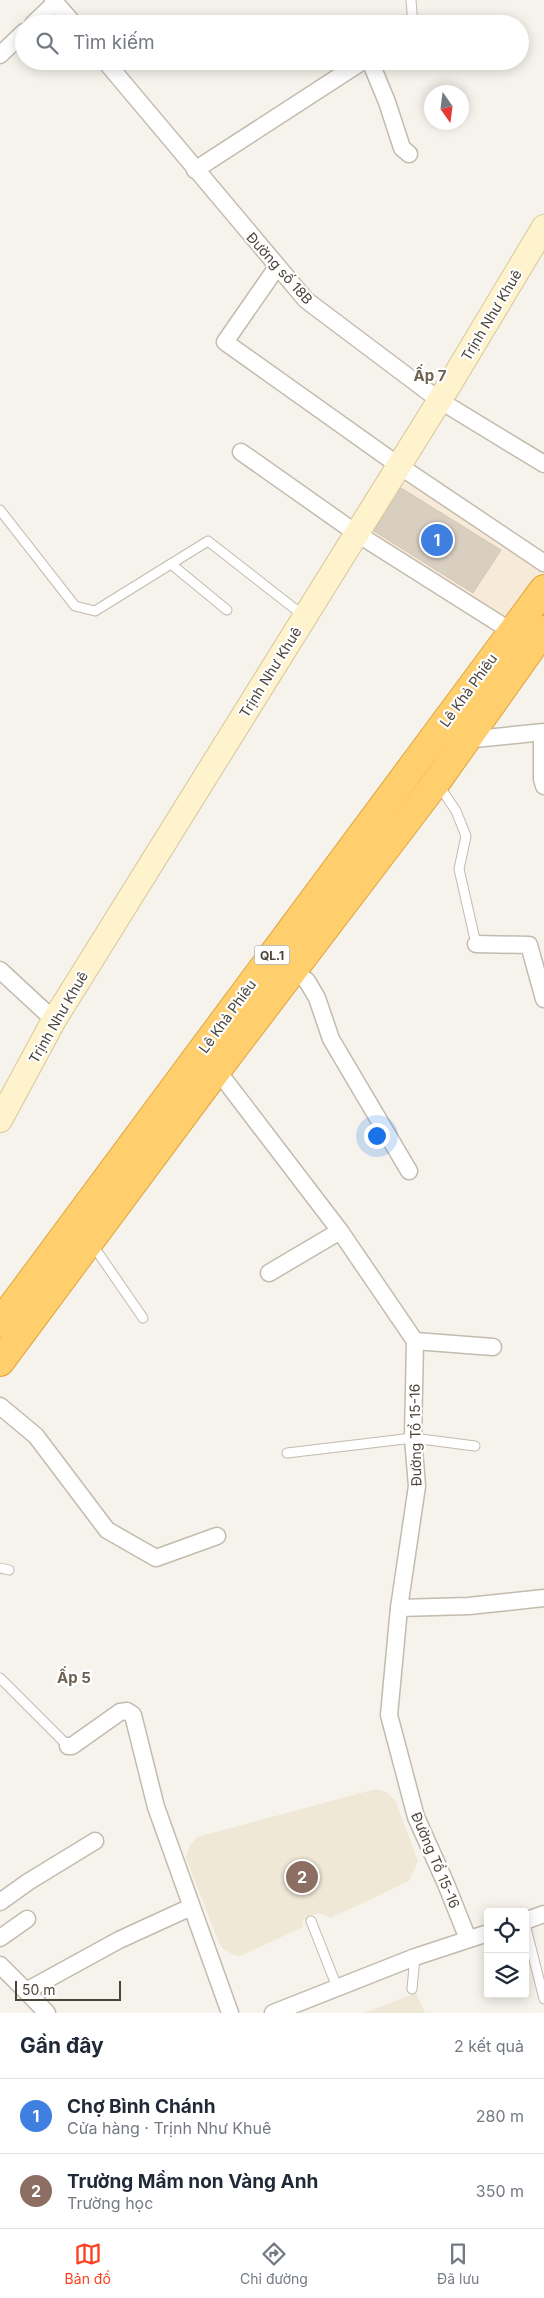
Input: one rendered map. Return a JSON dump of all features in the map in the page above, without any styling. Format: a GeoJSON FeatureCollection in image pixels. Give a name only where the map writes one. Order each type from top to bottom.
{"type":"FeatureCollection","features":[{"type":"Feature","properties":{"kind":"highway","name":"Lê Khả Phiêu"},"geometry":{"type":"LineString","coordinates":[[0,1323],[511,631],[544,589]]}},
{"type":"Feature","properties":{"kind":"highway","name":"Lê Khả Phiêu"},"geometry":{"type":"LineString","coordinates":[[0,1362],[89,1240],[437,781],[544,630]]}},
{"type":"Feature","properties":{"kind":"street"},"geometry":{"type":"LineString","coordinates":[[41,15],[54,1],[66,15]]}},
{"type":"Feature","properties":{"kind":"street"},"geometry":{"type":"LineString","coordinates":[[0,55],[15,41]]}},
{"type":"Feature","properties":{"kind":"street","name":"Đường số 18B"},"geometry":{"type":"LineString","coordinates":[[112,70],[306,300],[439,400],[544,464]]}},
{"type":"Feature","properties":{"kind":"street"},"geometry":{"type":"LineString","coordinates":[[195,170],[349,70]]}},
{"type":"Feature","properties":{"kind":"street"},"geometry":{"type":"LineString","coordinates":[[374,70],[387,102],[402,148],[409,154]]}},
{"type":"Feature","properties":{"kind":"street","name":"Trịnh Như Khuê"},"geometry":{"type":"LineString","coordinates":[[0,1120],[54,1020],[305,617],[544,227]]}},
{"type":"Feature","properties":{"kind":"street"},"geometry":{"type":"LineString","coordinates":[[277,267],[225,342],[398,465],[544,563]]}},
{"type":"Feature","properties":{"kind":"street"},"geometry":{"type":"LineString","coordinates":[[241,452],[356,533],[511,631]]}},
{"type":"Feature","properties":{"kind":"street"},"geometry":{"type":"LineString","coordinates":[[465,740],[543,732],[542,779],[544,786]]}},
{"type":"Feature","properties":{"kind":"street"},"geometry":{"type":"LineString","coordinates":[[476,944],[529,945],[544,999]]}},
{"type":"Feature","properties":{"kind":"street"},"geometry":{"type":"LineString","coordinates":[[0,970],[54,1020]]}},
{"type":"Feature","properties":{"kind":"street"},"geometry":{"type":"LineString","coordinates":[[294,970],[307,981],[317,998],[331,1039],[408,1171]]}},
{"type":"Feature","properties":{"kind":"street"},"geometry":{"type":"LineString","coordinates":[[217,1070],[340,1231],[415,1341],[493,1347]]}},
{"type":"Feature","properties":{"kind":"street"},"geometry":{"type":"LineString","coordinates":[[269,1273],[340,1231]]}},
{"type":"Feature","properties":{"kind":"street","name":"Đường Tổ 15-16"},"geometry":{"type":"LineString","coordinates":[[415,1341],[412,1438],[417,1486],[398,1608],[389,1715],[416,1817],[468,1939]]}},
{"type":"Feature","properties":{"kind":"street"},"geometry":{"type":"LineString","coordinates":[[0,1406],[36,1436],[107,1530],[156,1558],[217,1536]]}},
{"type":"Feature","properties":{"kind":"street"},"geometry":{"type":"LineString","coordinates":[[398,1608],[469,1606],[544,1598]]}},
{"type":"Feature","properties":{"kind":"street"},"geometry":{"type":"LineString","coordinates":[[68,1746],[72,1746],[120,1712],[127,1710],[133,1715],[156,1807],[230,2013]]}},
{"type":"Feature","properties":{"kind":"street"},"geometry":{"type":"LineString","coordinates":[[0,1902],[95,1840]]}},
{"type":"Feature","properties":{"kind":"street"},"geometry":{"type":"LineString","coordinates":[[26,1991],[119,1940],[191,1907]]}},
{"type":"Feature","properties":{"kind":"street"},"geometry":{"type":"LineString","coordinates":[[529,1921],[544,1914]]}},
{"type":"Feature","properties":{"kind":"street"},"geometry":{"type":"LineString","coordinates":[[0,1938],[27,1919]]}},
{"type":"Feature","properties":{"kind":"street"},"geometry":{"type":"LineString","coordinates":[[280,2012],[415,1957],[484,1934]]}},
{"type":"Feature","properties":{"kind":"street"},"geometry":{"type":"LineString","coordinates":[[0,1965],[48,2013]]}},
{"type":"Feature","properties":{"kind":"lane"},"geometry":{"type":"LineString","coordinates":[[412,0],[413,15]]}},
{"type":"Feature","properties":{"kind":"lane"},"geometry":{"type":"LineString","coordinates":[[0,510],[75,606],[95,611],[208,541],[305,617]]}},
{"type":"Feature","properties":{"kind":"lane"},"geometry":{"type":"LineString","coordinates":[[171,564],[227,610]]}},
{"type":"Feature","properties":{"kind":"lane"},"geometry":{"type":"LineString","coordinates":[[437,781],[456,811],[466,836],[459,869],[476,944]]}},
{"type":"Feature","properties":{"kind":"lane"},"geometry":{"type":"LineString","coordinates":[[89,1240],[143,1318]]}},
{"type":"Feature","properties":{"kind":"lane"},"geometry":{"type":"LineString","coordinates":[[287,1453],[412,1438],[475,1446]]}},
{"type":"Feature","properties":{"kind":"lane"},"geometry":{"type":"LineString","coordinates":[[0,1678],[68,1746]]}},
{"type":"Feature","properties":{"kind":"lane"},"geometry":{"type":"LineString","coordinates":[[311,1921],[338,1987]]}},
{"type":"Feature","properties":{"kind":"lane"},"geometry":{"type":"LineString","coordinates":[[529,1939],[544,1999]]}},
{"type":"Feature","properties":{"kind":"lane"},"geometry":{"type":"LineString","coordinates":[[412,1990],[415,1957]]}},
{"type":"Feature","properties":{"kind":"shaded area"},"geometry":{"type":"Polygon","coordinates":[[[402,472],[544,564],[544,573],[507,625],[366,533],[402,472]]]}},
{"type":"Feature","properties":{"kind":"shaded area"},"geometry":{"type":"Polygon","coordinates":[[[376,1789],[386,1792],[395,1800],[418,1861],[409,1881],[331,1918],[318,1913],[302,1921],[303,1927],[240,1956],[223,1949],[186,1858],[189,1847],[197,1837],[376,1789]]]}},
{"type":"Feature","properties":{"kind":"shaded area"},"geometry":{"type":"Polygon","coordinates":[[[416,1993],[425,2013],[364,2013],[416,1993]]]}},
{"type":"Feature","properties":{"kind":"building"},"geometry":{"type":"Polygon","coordinates":[[[401,488],[501,550],[473,593],[374,531],[401,488]]]}},
{"type":"Feature","properties":{"kind":"place","name":"Chợ Bình Chánh"},"geometry":{"type":"Point","coordinates":[437,540]}},
{"type":"Feature","properties":{"kind":"place","name":"Trường Mầm non Vàng Anh"},"geometry":{"type":"Point","coordinates":[302,1877]}},
{"type":"Feature","properties":{"kind":"district","name":"Ấp 7"},"geometry":{"type":"Point","coordinates":[430,375]}},
{"type":"Feature","properties":{"kind":"district","name":"Ấp 5"},"geometry":{"type":"Point","coordinates":[74,1677]}}]}
